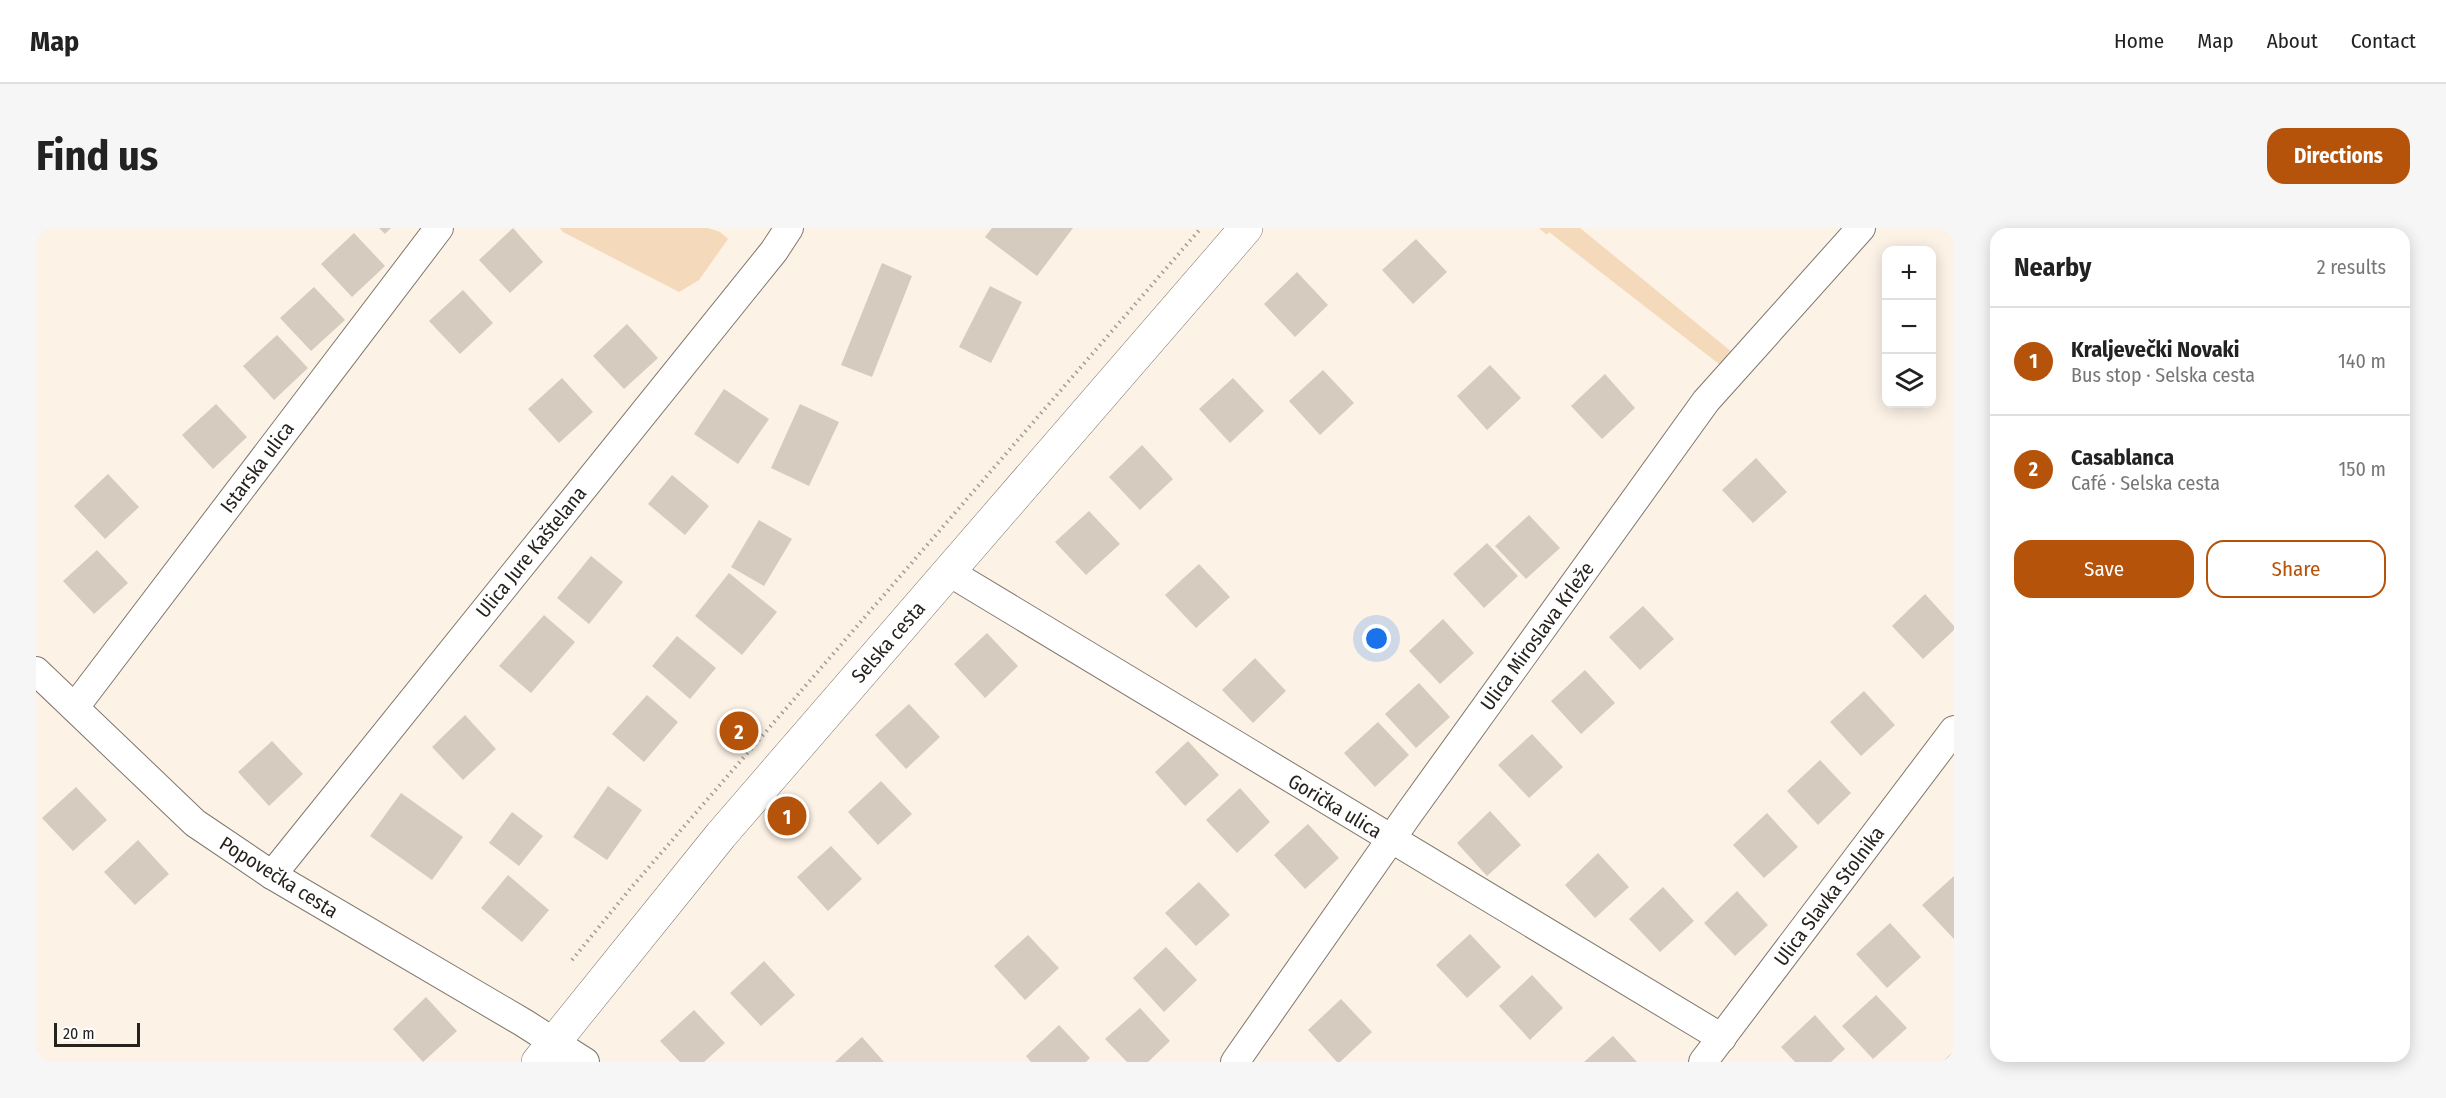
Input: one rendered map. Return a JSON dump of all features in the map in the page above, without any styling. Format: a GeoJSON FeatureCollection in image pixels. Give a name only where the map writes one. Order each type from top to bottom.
{"type":"FeatureCollection","features":[{"type":"Feature","properties":{"kind":"main road","name":"Selska cesta"},"geometry":{"type":"LineString","coordinates":[[546,1052],[722,835],[1246,228]]}},
{"type":"Feature","properties":{"kind":"street","name":"Istarska ulica"},"geometry":{"type":"LineString","coordinates":[[75,707],[439,228]]}},
{"type":"Feature","properties":{"kind":"street","name":"Ulica Jure Kaštelana"},"geometry":{"type":"LineString","coordinates":[[272,875],[774,251],[789,228]]}},
{"type":"Feature","properties":{"kind":"street","name":"Ulica Miroslava Krleže"},"geometry":{"type":"LineString","coordinates":[[1235,1062],[1390,840],[1706,401],[1861,228]]}},
{"type":"Feature","properties":{"kind":"street","name":"Gorička ulica"},"geometry":{"type":"LineString","coordinates":[[949,572],[1390,840],[1722,1038]]}},
{"type":"Feature","properties":{"kind":"street","name":"Popovečka cesta"},"geometry":{"type":"LineString","coordinates":[[36,671],[195,823],[546,1052],[585,1062]]}},
{"type":"Feature","properties":{"kind":"street","name":"Ulica Slavka Stolnika"},"geometry":{"type":"LineString","coordinates":[[1703,1062],[1954,730]]}},
{"type":"Feature","properties":{"kind":"path"},"geometry":{"type":"LineString","coordinates":[[572,960],[630,889],[1201,228]]}},
{"type":"Feature","properties":{"kind":"shaded area"},"geometry":{"type":"Polygon","coordinates":[[[560,228],[708,228],[720,232],[728,239],[699,280],[679,292],[563,232],[560,228]]]}},
{"type":"Feature","properties":{"kind":"shaded area"},"geometry":{"type":"Polygon","coordinates":[[[1539,228],[1580,228],[1738,357],[1728,371],[1549,232],[1547,235],[1539,228]]]}},
{"type":"Feature","properties":{"kind":"building"},"geometry":{"type":"Polygon","coordinates":[[[379,228],[391,228],[385,234],[379,228]]]}},
{"type":"Feature","properties":{"kind":"building"},"geometry":{"type":"Polygon","coordinates":[[[513,228],[543,262],[510,293],[479,260],[513,228]]]}},
{"type":"Feature","properties":{"kind":"building"},"geometry":{"type":"Polygon","coordinates":[[[992,228],[1073,228],[1037,276],[985,237],[992,228]]]}},
{"type":"Feature","properties":{"kind":"building"},"geometry":{"type":"Polygon","coordinates":[[[354,233],[385,266],[352,297],[321,264],[354,233]]]}},
{"type":"Feature","properties":{"kind":"building"},"geometry":{"type":"Polygon","coordinates":[[[1416,239],[1447,272],[1413,304],[1382,270],[1416,239]]]}},
{"type":"Feature","properties":{"kind":"building"},"geometry":{"type":"Polygon","coordinates":[[[882,263],[912,276],[872,377],[841,365],[882,263]]]}},
{"type":"Feature","properties":{"kind":"building"},"geometry":{"type":"Polygon","coordinates":[[[1297,272],[1328,305],[1295,337],[1264,304],[1297,272]]]}},
{"type":"Feature","properties":{"kind":"building"},"geometry":{"type":"Polygon","coordinates":[[[990,286],[1022,302],[991,363],[959,347],[990,286]]]}},
{"type":"Feature","properties":{"kind":"building"},"geometry":{"type":"Polygon","coordinates":[[[314,287],[345,320],[311,351],[280,318],[314,287]]]}},
{"type":"Feature","properties":{"kind":"building"},"geometry":{"type":"Polygon","coordinates":[[[463,290],[493,323],[460,354],[429,321],[463,290]]]}},
{"type":"Feature","properties":{"kind":"building"},"geometry":{"type":"Polygon","coordinates":[[[627,324],[658,358],[624,389],[593,356],[627,324]]]}},
{"type":"Feature","properties":{"kind":"building"},"geometry":{"type":"Polygon","coordinates":[[[277,335],[308,368],[274,400],[243,366],[277,335]]]}},
{"type":"Feature","properties":{"kind":"building"},"geometry":{"type":"Polygon","coordinates":[[[1490,365],[1521,398],[1487,430],[1457,396],[1490,365]]]}},
{"type":"Feature","properties":{"kind":"building"},"geometry":{"type":"Polygon","coordinates":[[[1323,370],[1354,403],[1320,435],[1289,401],[1323,370]]]}},
{"type":"Feature","properties":{"kind":"building"},"geometry":{"type":"Polygon","coordinates":[[[1605,374],[1635,408],[1602,439],[1571,406],[1605,374]]]}},
{"type":"Feature","properties":{"kind":"building"},"geometry":{"type":"Polygon","coordinates":[[[562,378],[593,412],[559,443],[528,409],[562,378]]]}},
{"type":"Feature","properties":{"kind":"building"},"geometry":{"type":"Polygon","coordinates":[[[1233,378],[1264,411],[1230,443],[1199,409],[1233,378]]]}},
{"type":"Feature","properties":{"kind":"building"},"geometry":{"type":"Polygon","coordinates":[[[724,389],[769,419],[738,464],[694,434],[724,389]]]}},
{"type":"Feature","properties":{"kind":"building"},"geometry":{"type":"Polygon","coordinates":[[[216,404],[247,437],[213,469],[182,435],[216,404]]]}},
{"type":"Feature","properties":{"kind":"building"},"geometry":{"type":"Polygon","coordinates":[[[800,404],[839,422],[809,486],[771,468],[800,404]]]}},
{"type":"Feature","properties":{"kind":"building"},"geometry":{"type":"Polygon","coordinates":[[[1142,445],[1173,479],[1140,510],[1109,477],[1142,445]]]}},
{"type":"Feature","properties":{"kind":"building"},"geometry":{"type":"Polygon","coordinates":[[[1756,458],[1787,492],[1753,523],[1722,490],[1756,458]]]}},
{"type":"Feature","properties":{"kind":"building"},"geometry":{"type":"Polygon","coordinates":[[[108,474],[139,507],[105,539],[74,506],[108,474]]]}},
{"type":"Feature","properties":{"kind":"building"},"geometry":{"type":"Polygon","coordinates":[[[672,475],[709,506],[685,535],[648,504],[672,475]]]}},
{"type":"Feature","properties":{"kind":"building"},"geometry":{"type":"Polygon","coordinates":[[[1089,511],[1120,544],[1086,575],[1055,542],[1089,511]]]}},
{"type":"Feature","properties":{"kind":"building"},"geometry":{"type":"Polygon","coordinates":[[[1529,515],[1560,548],[1526,579],[1495,546],[1529,515]]]}},
{"type":"Feature","properties":{"kind":"building"},"geometry":{"type":"Polygon","coordinates":[[[759,520],[792,539],[764,586],[731,567],[759,520]]]}},
{"type":"Feature","properties":{"kind":"building"},"geometry":{"type":"Polygon","coordinates":[[[1487,543],[1518,576],[1484,608],[1453,574],[1487,543]]]}},
{"type":"Feature","properties":{"kind":"building"},"geometry":{"type":"Polygon","coordinates":[[[97,550],[128,583],[94,614],[63,581],[97,550]]]}},
{"type":"Feature","properties":{"kind":"building"},"geometry":{"type":"Polygon","coordinates":[[[591,556],[623,582],[589,624],[557,598],[591,556]]]}},
{"type":"Feature","properties":{"kind":"building"},"geometry":{"type":"Polygon","coordinates":[[[1199,564],[1230,597],[1196,628],[1165,595],[1199,564]]]}},
{"type":"Feature","properties":{"kind":"building"},"geometry":{"type":"Polygon","coordinates":[[[729,573],[777,612],[742,655],[695,616],[729,573]]]}},
{"type":"Feature","properties":{"kind":"building"},"geometry":{"type":"Polygon","coordinates":[[[1925,594],[1954,626],[1954,630],[1923,659],[1892,626],[1925,594]]]}},
{"type":"Feature","properties":{"kind":"building"},"geometry":{"type":"Polygon","coordinates":[[[1643,606],[1674,639],[1640,670],[1609,637],[1643,606]]]}},
{"type":"Feature","properties":{"kind":"building"},"geometry":{"type":"Polygon","coordinates":[[[544,615],[575,642],[531,693],[499,666],[544,615]]]}},
{"type":"Feature","properties":{"kind":"building"},"geometry":{"type":"Polygon","coordinates":[[[1443,619],[1474,653],[1440,684],[1409,651],[1443,619]]]}},
{"type":"Feature","properties":{"kind":"building"},"geometry":{"type":"Polygon","coordinates":[[[987,633],[1018,666],[985,698],[954,664],[987,633]]]}},
{"type":"Feature","properties":{"kind":"building"},"geometry":{"type":"Polygon","coordinates":[[[677,636],[716,668],[690,699],[652,666],[677,636]]]}},
{"type":"Feature","properties":{"kind":"building"},"geometry":{"type":"Polygon","coordinates":[[[1255,658],[1286,691],[1253,723],[1222,690],[1255,658]]]}},
{"type":"Feature","properties":{"kind":"building"},"geometry":{"type":"Polygon","coordinates":[[[1585,670],[1615,703],[1581,734],[1551,701],[1585,670]]]}},
{"type":"Feature","properties":{"kind":"building"},"geometry":{"type":"Polygon","coordinates":[[[1419,683],[1450,717],[1416,748],[1385,714],[1419,683]]]}},
{"type":"Feature","properties":{"kind":"building"},"geometry":{"type":"Polygon","coordinates":[[[1864,691],[1895,725],[1861,756],[1830,722],[1864,691]]]}},
{"type":"Feature","properties":{"kind":"building"},"geometry":{"type":"Polygon","coordinates":[[[647,695],[678,722],[644,762],[612,734],[647,695]]]}},
{"type":"Feature","properties":{"kind":"building"},"geometry":{"type":"Polygon","coordinates":[[[909,704],[940,737],[906,769],[875,735],[909,704]]]}},
{"type":"Feature","properties":{"kind":"building"},"geometry":{"type":"Polygon","coordinates":[[[465,715],[496,749],[463,780],[432,747],[465,715]]]}},
{"type":"Feature","properties":{"kind":"building"},"geometry":{"type":"Polygon","coordinates":[[[1378,722],[1409,755],[1375,787],[1344,753],[1378,722]]]}},
{"type":"Feature","properties":{"kind":"building"},"geometry":{"type":"Polygon","coordinates":[[[1532,734],[1563,767],[1529,798],[1498,765],[1532,734]]]}},
{"type":"Feature","properties":{"kind":"building"},"geometry":{"type":"Polygon","coordinates":[[[272,741],[303,774],[269,806],[238,772],[272,741]]]}},
{"type":"Feature","properties":{"kind":"building"},"geometry":{"type":"Polygon","coordinates":[[[1188,741],[1219,775],[1185,806],[1155,772],[1188,741]]]}},
{"type":"Feature","properties":{"kind":"building"},"geometry":{"type":"Polygon","coordinates":[[[1820,760],[1851,793],[1818,825],[1787,791],[1820,760]]]}},
{"type":"Feature","properties":{"kind":"building"},"geometry":{"type":"Polygon","coordinates":[[[881,781],[912,814],[878,845],[848,812],[881,781]]]}},
{"type":"Feature","properties":{"kind":"building"},"geometry":{"type":"Polygon","coordinates":[[[608,786],[642,810],[607,860],[573,837],[608,786]]]}},
{"type":"Feature","properties":{"kind":"building"},"geometry":{"type":"Polygon","coordinates":[[[76,787],[107,820],[73,851],[42,818],[76,787]]]}},
{"type":"Feature","properties":{"kind":"building"},"geometry":{"type":"Polygon","coordinates":[[[1240,788],[1270,822],[1237,853],[1206,820],[1240,788]]]}},
{"type":"Feature","properties":{"kind":"building"},"geometry":{"type":"Polygon","coordinates":[[[401,793],[463,837],[432,880],[370,836],[401,793]]]}},
{"type":"Feature","properties":{"kind":"building"},"geometry":{"type":"Polygon","coordinates":[[[1490,811],[1521,845],[1487,876],[1457,843],[1490,811]]]}},
{"type":"Feature","properties":{"kind":"building"},"geometry":{"type":"Polygon","coordinates":[[[512,812],[543,836],[519,866],[489,843],[512,812]]]}},
{"type":"Feature","properties":{"kind":"building"},"geometry":{"type":"Polygon","coordinates":[[[1767,813],[1798,847],[1764,878],[1733,845],[1767,813]]]}},
{"type":"Feature","properties":{"kind":"building"},"geometry":{"type":"Polygon","coordinates":[[[1308,824],[1339,858],[1305,889],[1274,855],[1308,824]]]}},
{"type":"Feature","properties":{"kind":"building"},"geometry":{"type":"Polygon","coordinates":[[[138,840],[169,874],[135,905],[104,872],[138,840]]]}},
{"type":"Feature","properties":{"kind":"building"},"geometry":{"type":"Polygon","coordinates":[[[831,846],[862,879],[828,911],[797,877],[831,846]]]}},
{"type":"Feature","properties":{"kind":"building"},"geometry":{"type":"Polygon","coordinates":[[[1598,853],[1629,887],[1595,918],[1565,885],[1598,853]]]}},
{"type":"Feature","properties":{"kind":"building"},"geometry":{"type":"Polygon","coordinates":[[[508,875],[549,910],[522,942],[481,908],[508,875]]]}},
{"type":"Feature","properties":{"kind":"building"},"geometry":{"type":"Polygon","coordinates":[[[1954,876],[1954,939],[1922,905],[1954,876]]]}},
{"type":"Feature","properties":{"kind":"building"},"geometry":{"type":"Polygon","coordinates":[[[1199,882],[1230,915],[1196,946],[1165,913],[1199,882]]]}},
{"type":"Feature","properties":{"kind":"building"},"geometry":{"type":"Polygon","coordinates":[[[1663,887],[1694,921],[1660,952],[1629,919],[1663,887]]]}},
{"type":"Feature","properties":{"kind":"building"},"geometry":{"type":"Polygon","coordinates":[[[1737,891],[1768,925],[1735,956],[1704,923],[1737,891]]]}},
{"type":"Feature","properties":{"kind":"building"},"geometry":{"type":"Polygon","coordinates":[[[1890,923],[1921,957],[1887,988],[1856,954],[1890,923]]]}},
{"type":"Feature","properties":{"kind":"building"},"geometry":{"type":"Polygon","coordinates":[[[1470,934],[1501,967],[1467,998],[1436,965],[1470,934]]]}},
{"type":"Feature","properties":{"kind":"building"},"geometry":{"type":"Polygon","coordinates":[[[1028,935],[1059,968],[1025,1000],[994,966],[1028,935]]]}},
{"type":"Feature","properties":{"kind":"building"},"geometry":{"type":"Polygon","coordinates":[[[1166,947],[1197,980],[1164,1012],[1133,978],[1166,947]]]}},
{"type":"Feature","properties":{"kind":"building"},"geometry":{"type":"Polygon","coordinates":[[[764,961],[795,995],[761,1026],[730,993],[764,961]]]}},
{"type":"Feature","properties":{"kind":"building"},"geometry":{"type":"Polygon","coordinates":[[[1532,975],[1563,1008],[1530,1040],[1499,1006],[1532,975]]]}},
{"type":"Feature","properties":{"kind":"building"},"geometry":{"type":"Polygon","coordinates":[[[1876,995],[1907,1028],[1873,1059],[1842,1026],[1876,995]]]}},
{"type":"Feature","properties":{"kind":"building"},"geometry":{"type":"Polygon","coordinates":[[[426,997],[457,1031],[423,1062],[393,1029],[426,997]]]}},
{"type":"Feature","properties":{"kind":"building"},"geometry":{"type":"Polygon","coordinates":[[[1341,999],[1372,1032],[1340,1062],[1337,1062],[1308,1030],[1341,999]]]}},
{"type":"Feature","properties":{"kind":"building"},"geometry":{"type":"Polygon","coordinates":[[[1140,1008],[1170,1041],[1148,1062],[1127,1062],[1105,1039],[1140,1008]]]}},
{"type":"Feature","properties":{"kind":"building"},"geometry":{"type":"Polygon","coordinates":[[[694,1010],[725,1043],[704,1062],[680,1062],[660,1041],[694,1010]]]}},
{"type":"Feature","properties":{"kind":"building"},"geometry":{"type":"Polygon","coordinates":[[[1815,1015],[1845,1049],[1831,1062],[1795,1062],[1781,1047],[1815,1015]]]}},
{"type":"Feature","properties":{"kind":"building"},"geometry":{"type":"Polygon","coordinates":[[[1059,1025],[1090,1058],[1086,1062],[1031,1062],[1026,1056],[1059,1025]]]}},
{"type":"Feature","properties":{"kind":"building"},"geometry":{"type":"Polygon","coordinates":[[[1613,1036],[1637,1062],[1584,1062],[1613,1036]]]}},
{"type":"Feature","properties":{"kind":"building"},"geometry":{"type":"Polygon","coordinates":[[[862,1037],[884,1062],[835,1062],[862,1037]]]}},
{"type":"Feature","properties":{"kind":"building"},"geometry":{"type":"Polygon","coordinates":[[[1954,1051],[1954,1062],[1942,1062],[1954,1051]]]}},
{"type":"Feature","properties":{"kind":"place","name":"Casablanca"},"geometry":{"type":"Point","coordinates":[739,731]}},
{"type":"Feature","properties":{"kind":"place","name":"Kraljevečki Novaki"},"geometry":{"type":"Point","coordinates":[787,816]}}]}
